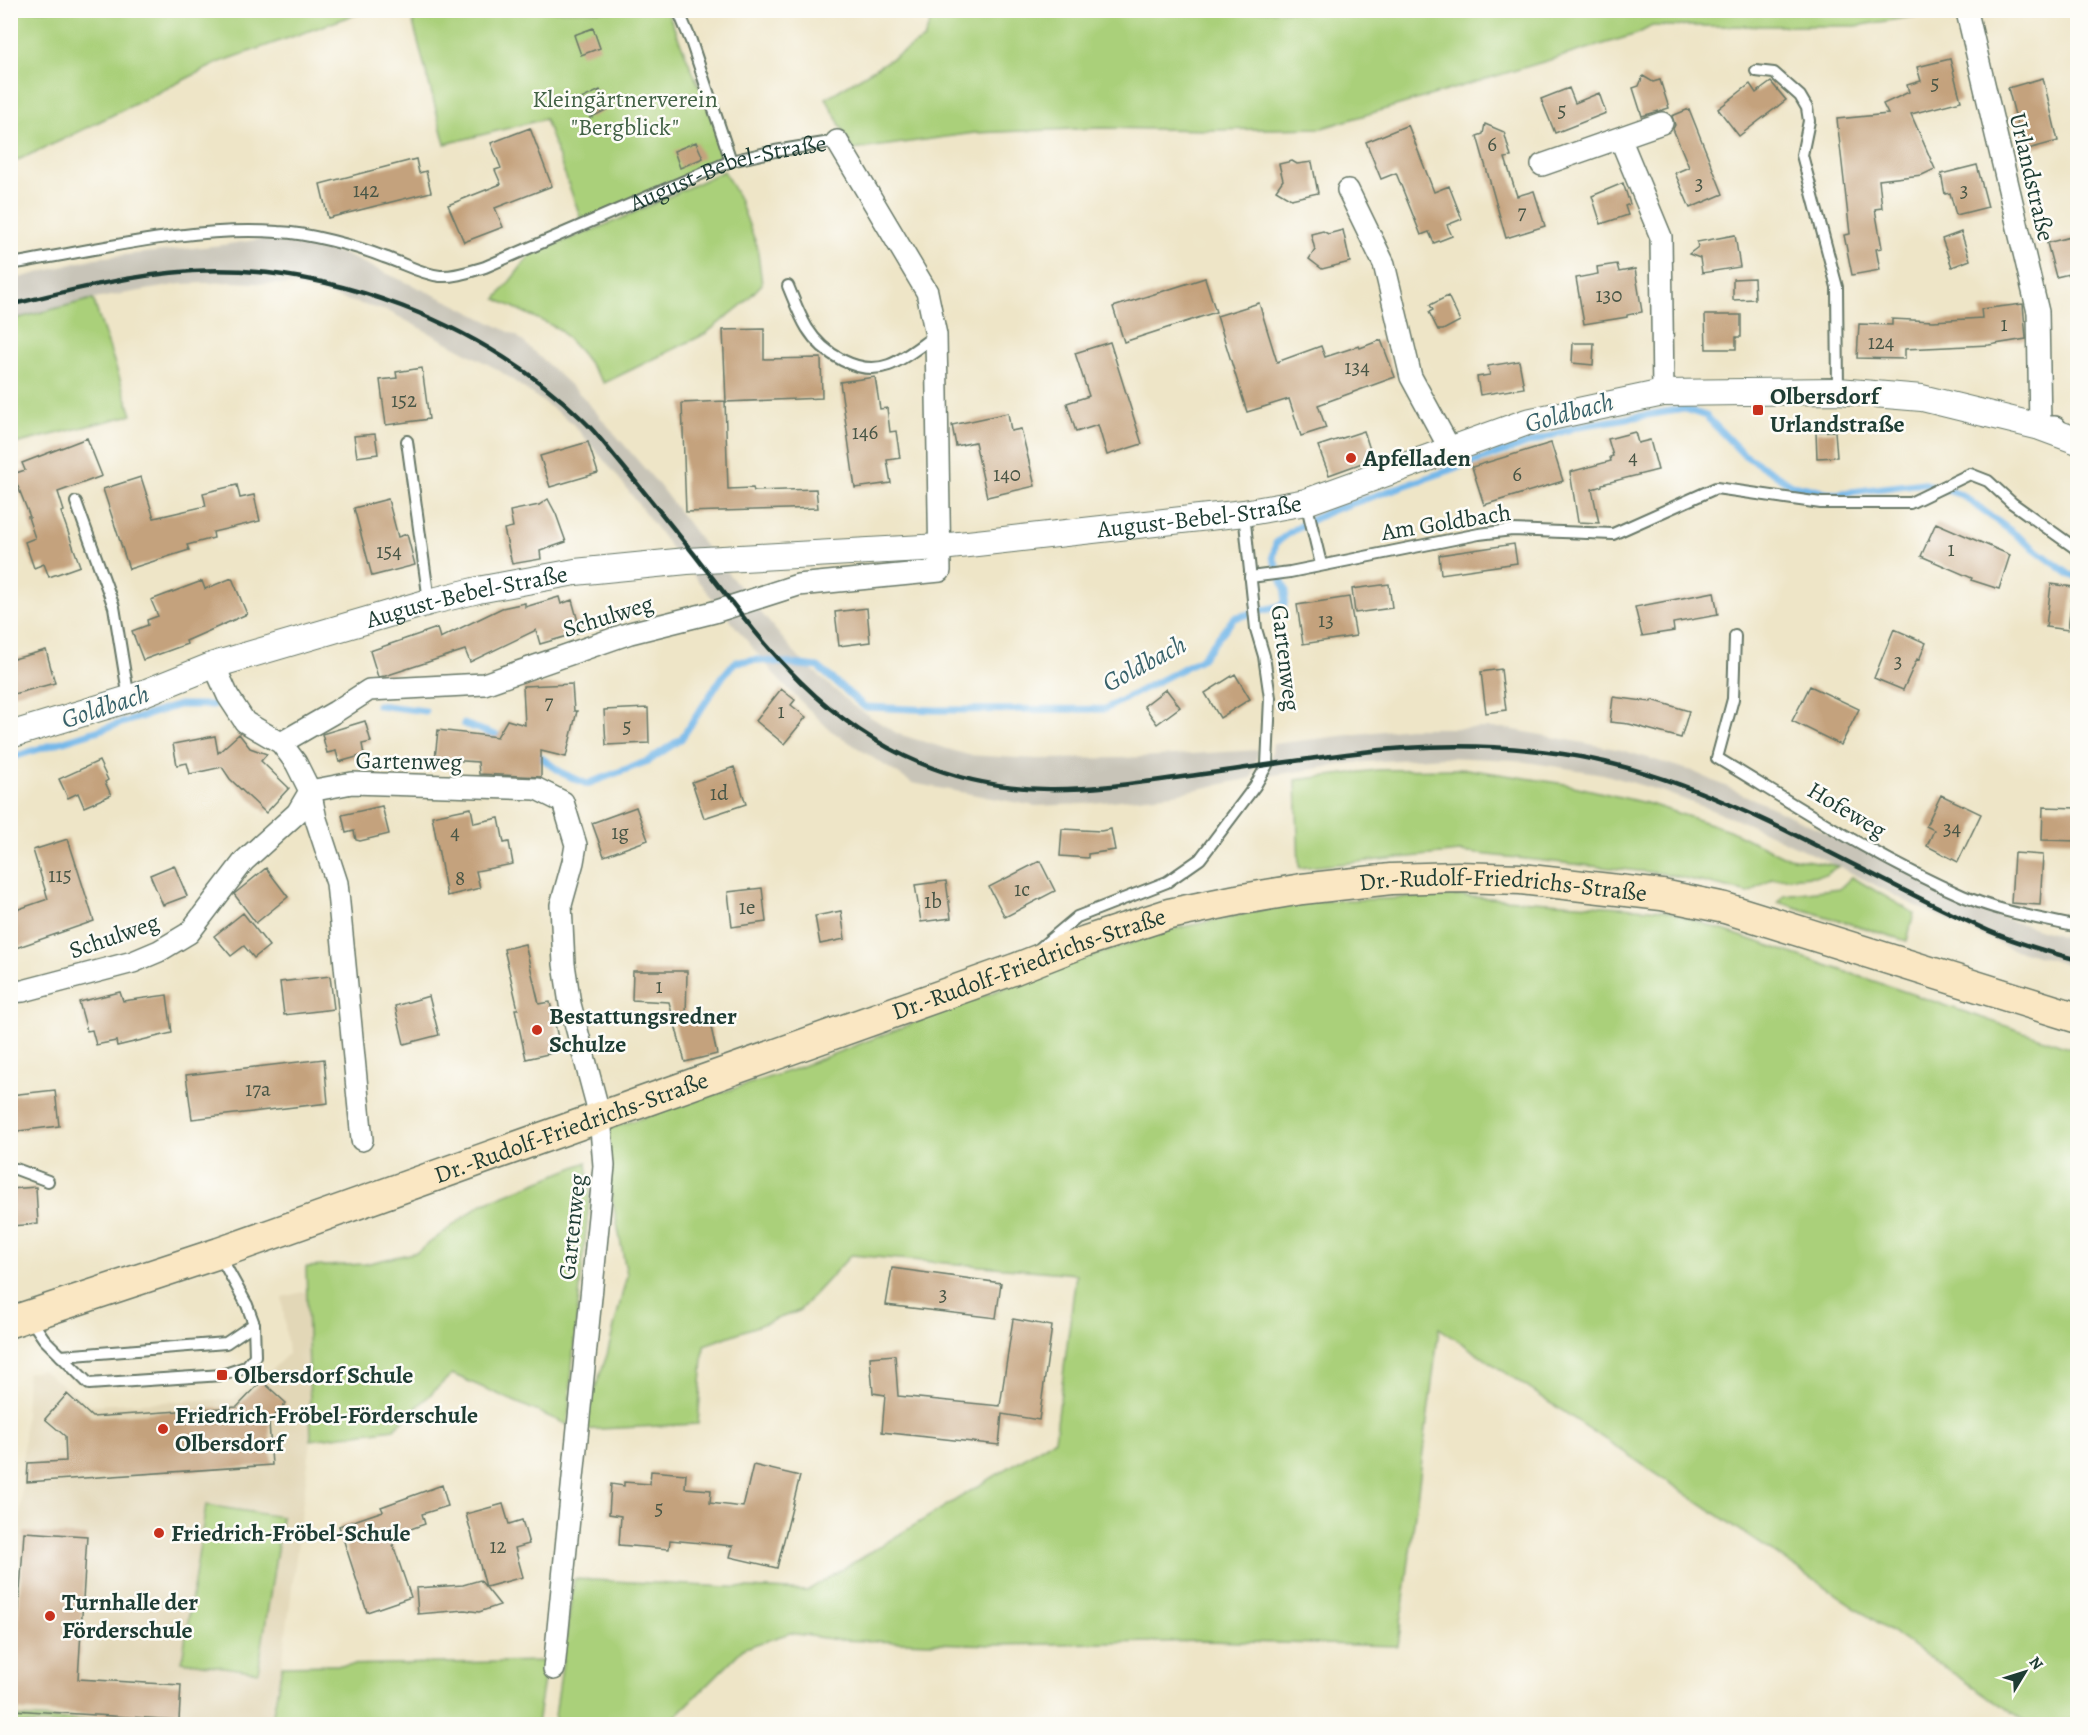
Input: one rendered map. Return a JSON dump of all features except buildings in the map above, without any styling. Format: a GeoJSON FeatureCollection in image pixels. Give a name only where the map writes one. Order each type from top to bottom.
{"type":"FeatureCollection","features":[{"type":"Feature","properties":{"kind":"main road","name":"Dr.-Rudolf-Friedrichs-Straße"},"geometry":{"type":"LineString","coordinates":[[20,1320],[410,1186],[1015,969],[1086,941],[1169,914],[1302,889],[1391,879],[1458,877],[1521,879],[1662,895],[1725,908],[2078,1018]]}},
{"type":"Feature","properties":{"kind":"street","name":"Urlandstraße"},"geometry":{"type":"LineString","coordinates":[[1967,12],[2038,312],[2040,427]]}},
{"type":"Feature","properties":{"kind":"street"},"geometry":{"type":"LineString","coordinates":[[1542,165],[1662,123]]}},
{"type":"Feature","properties":{"kind":"street"},"geometry":{"type":"LineString","coordinates":[[1620,138],[1661,237],[1663,393]]}},
{"type":"Feature","properties":{"kind":"street","name":"August-Bebel-Straße"},"geometry":{"type":"LineString","coordinates":[[837,141],[927,292],[936,335],[941,547]]}},
{"type":"Feature","properties":{"kind":"street"},"geometry":{"type":"LineString","coordinates":[[1348,190],[1384,264],[1411,377],[1450,449]]}},
{"type":"Feature","properties":{"kind":"street","name":"August-Bebel-Straße"},"geometry":{"type":"LineString","coordinates":[[10,735],[129,699],[214,665],[429,602],[523,581],[575,572],[687,561],[941,547],[1244,513],[1306,502],[1527,422],[1663,393],[1838,392],[1922,398],[2040,427],[2078,441]]}},
{"type":"Feature","properties":{"kind":"street"},"geometry":{"type":"LineString","coordinates":[[2040,427],[2078,429]]}},
{"type":"Feature","properties":{"kind":"street","name":"Schulweg"},"geometry":{"type":"LineString","coordinates":[[281,743],[369,690],[484,684],[630,633],[714,612],[798,585],[940,571],[941,547]]}},
{"type":"Feature","properties":{"kind":"street"},"geometry":{"type":"LineString","coordinates":[[214,665],[228,696],[245,722],[281,743],[296,763],[310,791],[316,819],[337,883],[362,1140]]}},
{"type":"Feature","properties":{"kind":"street","name":"Gartenweg"},"geometry":{"type":"LineString","coordinates":[[310,791],[352,783],[537,789],[563,802],[576,845],[561,905],[564,964],[570,1004],[600,1116],[604,1166],[554,1669]]}},
{"type":"Feature","properties":{"kind":"street","name":"Schulweg"},"geometry":{"type":"LineString","coordinates":[[10,992],[23,991],[133,962],[175,943],[189,933],[244,861],[297,813],[310,791]]}},
{"type":"Feature","properties":{"kind":"lane"},"geometry":{"type":"LineString","coordinates":[[678,10],[691,41],[731,161]]}},
{"type":"Feature","properties":{"kind":"lane"},"geometry":{"type":"LineString","coordinates":[[1756,71],[1774,73],[1800,96],[1807,108],[1809,121],[1802,154],[1837,287],[1838,392]]}},
{"type":"Feature","properties":{"kind":"lane","name":"August-Bebel-Straße"},"geometry":{"type":"LineString","coordinates":[[10,264],[159,238],[232,231],[280,232],[342,244],[442,276],[463,274],[485,267],[731,161],[837,141]]}},
{"type":"Feature","properties":{"kind":"lane"},"geometry":{"type":"LineString","coordinates":[[788,286],[808,330],[845,363],[870,369],[890,364],[936,335]]}},
{"type":"Feature","properties":{"kind":"lane"},"geometry":{"type":"LineString","coordinates":[[407,441],[429,602]]}},
{"type":"Feature","properties":{"kind":"lane","name":"Am Goldbach"},"geometry":{"type":"LineString","coordinates":[[1250,577],[1290,572],[1479,534],[1512,530],[1613,534],[1716,488],[1821,503],[1910,503],[1970,474],[1988,481],[2012,503],[2078,550]]}},
{"type":"Feature","properties":{"kind":"lane"},"geometry":{"type":"LineString","coordinates":[[76,502],[114,607],[129,699]]}},
{"type":"Feature","properties":{"kind":"lane"},"geometry":{"type":"LineString","coordinates":[[1306,502],[1322,564]]}},
{"type":"Feature","properties":{"kind":"lane","name":"Gartenweg"},"geometry":{"type":"LineString","coordinates":[[1015,969],[1077,916],[1167,882],[1200,859],[1255,786],[1267,765],[1270,698],[1264,656],[1256,629],[1244,513]]}},
{"type":"Feature","properties":{"kind":"lane","name":"Hofeweg"},"geometry":{"type":"LineString","coordinates":[[1735,636],[1733,699],[1717,758],[1902,867],[1964,897],[2007,911],[2078,927]]}},
{"type":"Feature","properties":{"kind":"lane"},"geometry":{"type":"LineString","coordinates":[[10,1169],[48,1180]]}},
{"type":"Feature","properties":{"kind":"lane"},"geometry":{"type":"LineString","coordinates":[[20,1320],[44,1339],[89,1384],[222,1375],[246,1367],[255,1356],[254,1324],[247,1305],[219,1253]]}},
{"type":"Feature","properties":{"kind":"lane"},"geometry":{"type":"LineString","coordinates":[[61,1356],[226,1342],[254,1324]]}},
{"type":"Feature","properties":{"kind":"shaded area"},"geometry":{"type":"Polygon","coordinates":[[[262,239],[341,253],[450,302],[517,336],[582,396],[658,484],[706,547],[799,658],[853,706],[898,734],[968,755],[1037,759],[1123,758],[1259,750],[1252,778],[1174,794],[1084,804],[1035,806],[912,783],[830,730],[779,680],[672,549],[615,473],[570,421],[497,369],[390,312],[291,285],[232,282],[181,284],[93,299],[11,320],[11,280],[95,258],[262,239]]]}},
{"type":"Feature","properties":{"kind":"shaded area"},"geometry":{"type":"Polygon","coordinates":[[[1408,728],[1504,728],[1621,750],[1692,771],[1843,840],[1993,915],[2077,941],[2077,967],[2011,949],[1914,905],[1746,823],[1661,791],[1603,774],[1514,760],[1444,757],[1352,763],[1268,776],[1273,744],[1408,728]]]}},
{"type":"Feature","properties":{"kind":"shaded area","name":"Friedrich-Fröbel-Schule"},"geometry":{"type":"Polygon","coordinates":[[[307,1291],[311,1440],[282,1666],[271,1724],[166,1724],[11,1717],[27,1373],[42,1370],[90,1405],[234,1399],[263,1378],[288,1354],[282,1297],[307,1291]]]}},
{"type":"Feature","properties":{"kind":"green space"},"geometry":{"type":"Polygon","coordinates":[[[11,10],[366,11],[220,62],[11,163],[11,10]]]}},
{"type":"Feature","properties":{"kind":"green space","name":"Kleingärtnerverein \"Bergblick\""},"geometry":{"type":"Polygon","coordinates":[[[410,11],[667,11],[729,157],[582,222],[545,119],[445,144],[410,11]]]}},
{"type":"Feature","properties":{"kind":"green space"},"geometry":{"type":"Polygon","coordinates":[[[934,11],[1947,11],[1856,26],[1652,26],[1637,34],[1322,128],[1211,130],[1101,128],[974,133],[853,150],[826,98],[924,39],[934,11]]]}},
{"type":"Feature","properties":{"kind":"green space"},"geometry":{"type":"Polygon","coordinates":[[[724,171],[739,199],[757,246],[762,284],[743,304],[705,334],[604,383],[559,329],[496,299],[531,254],[618,220],[724,171]]]}},
{"type":"Feature","properties":{"kind":"green space"},"geometry":{"type":"Polygon","coordinates":[[[93,299],[132,415],[11,445],[11,320],[93,299]]]}},
{"type":"Feature","properties":{"kind":"green space"},"geometry":{"type":"Polygon","coordinates":[[[1466,769],[1565,784],[1650,804],[1729,830],[1783,856],[1838,866],[1825,875],[1772,879],[1749,893],[1667,874],[1460,852],[1299,868],[1296,780],[1377,770],[1466,769]]]}},
{"type":"Feature","properties":{"kind":"green space"},"geometry":{"type":"Polygon","coordinates":[[[1852,877],[1914,913],[1907,941],[1778,902],[1784,895],[1840,888],[1852,877]]]}},
{"type":"Feature","properties":{"kind":"green space"},"geometry":{"type":"Polygon","coordinates":[[[1459,896],[1664,910],[2077,1050],[2077,1724],[2029,1724],[1439,1328],[1398,1646],[1207,1641],[996,1645],[838,1640],[790,1633],[744,1648],[668,1724],[554,1724],[574,1579],[807,1591],[1055,1439],[1076,1274],[851,1255],[799,1311],[704,1345],[698,1424],[580,1430],[607,1355],[627,1275],[606,1167],[607,1129],[792,1070],[1056,968],[1174,929],[1297,902],[1459,896]]]}},
{"type":"Feature","properties":{"kind":"green space"},"geometry":{"type":"Polygon","coordinates":[[[587,1162],[590,1193],[568,1425],[452,1374],[394,1429],[311,1440],[306,1267],[365,1264],[417,1252],[482,1204],[587,1162]]]}},
{"type":"Feature","properties":{"kind":"green space"},"geometry":{"type":"Polygon","coordinates":[[[206,1505],[282,1517],[258,1672],[182,1661],[206,1505]]]}},
{"type":"Feature","properties":{"kind":"green space"},"geometry":{"type":"Polygon","coordinates":[[[547,1661],[537,1724],[271,1724],[282,1666],[547,1661]]]}},
{"type":"Feature","properties":{"kind":"green space"},"geometry":{"type":"Polygon","coordinates":[[[11,1717],[166,1724],[12,1724],[11,1717]]]}},
{"type":"Feature","properties":{"kind":"waterway","name":"Goldbach"},"geometry":{"type":"LineString","coordinates":[[535,753],[562,773],[587,784],[648,761],[681,739],[735,662],[757,660],[818,667],[865,707],[935,710],[1105,709],[1201,659],[1234,618],[1284,605],[1286,591],[1273,557],[1276,543],[1296,528],[1330,511],[1579,426],[1684,409],[1706,416],[1743,454],[1792,485],[1835,494],[1923,483],[1962,495],[2070,575],[2078,577]]}},
{"type":"Feature","properties":{"kind":"waterway","name":"Goldbach"},"geometry":{"type":"LineString","coordinates":[[10,758],[179,705],[213,705]]}},
{"type":"Feature","properties":{"kind":"waterway","name":"Goldbach"},"geometry":{"type":"LineString","coordinates":[[378,705],[425,711]]}},
{"type":"Feature","properties":{"kind":"waterway","name":"Goldbach"},"geometry":{"type":"LineString","coordinates":[[464,724],[504,738]]}},
{"type":"Feature","properties":{"kind":"railway"},"geometry":{"type":"LineString","coordinates":[[10,305],[146,276],[192,271],[245,271],[298,277],[351,289],[402,306],[452,329],[500,355],[543,386],[588,425],[767,646],[821,700],[851,724],[883,745],[920,763],[953,775],[1018,788],[1082,788],[1148,782],[1406,748],[1459,746],[1511,748],[1563,754],[1620,766],[1675,783],[1729,804],[1989,931],[2078,960]]}},
{"type":"Feature","properties":{"kind":"place","name":"Olbersdorf Urlandstraße"},"geometry":{"type":"Point","coordinates":[1758,410]}},
{"type":"Feature","properties":{"kind":"place","name":"Apfelladen"},"geometry":{"type":"Point","coordinates":[1351,458]}},
{"type":"Feature","properties":{"kind":"place","name":"Bestattungsredner Schulze"},"geometry":{"type":"Point","coordinates":[537,1030]}},
{"type":"Feature","properties":{"kind":"place","name":"Olbersdorf Schule"},"geometry":{"type":"Point","coordinates":[222,1375]}},
{"type":"Feature","properties":{"kind":"place","name":"Friedrich-Fröbel-Förderschule Olbersdorf"},"geometry":{"type":"Point","coordinates":[163,1429]}},
{"type":"Feature","properties":{"kind":"place","name":"Friedrich-Fröbel-Schule"},"geometry":{"type":"Point","coordinates":[159,1533]}},
{"type":"Feature","properties":{"kind":"place","name":"Turnhalle der Förderschule"},"geometry":{"type":"Point","coordinates":[50,1616]}}]}
